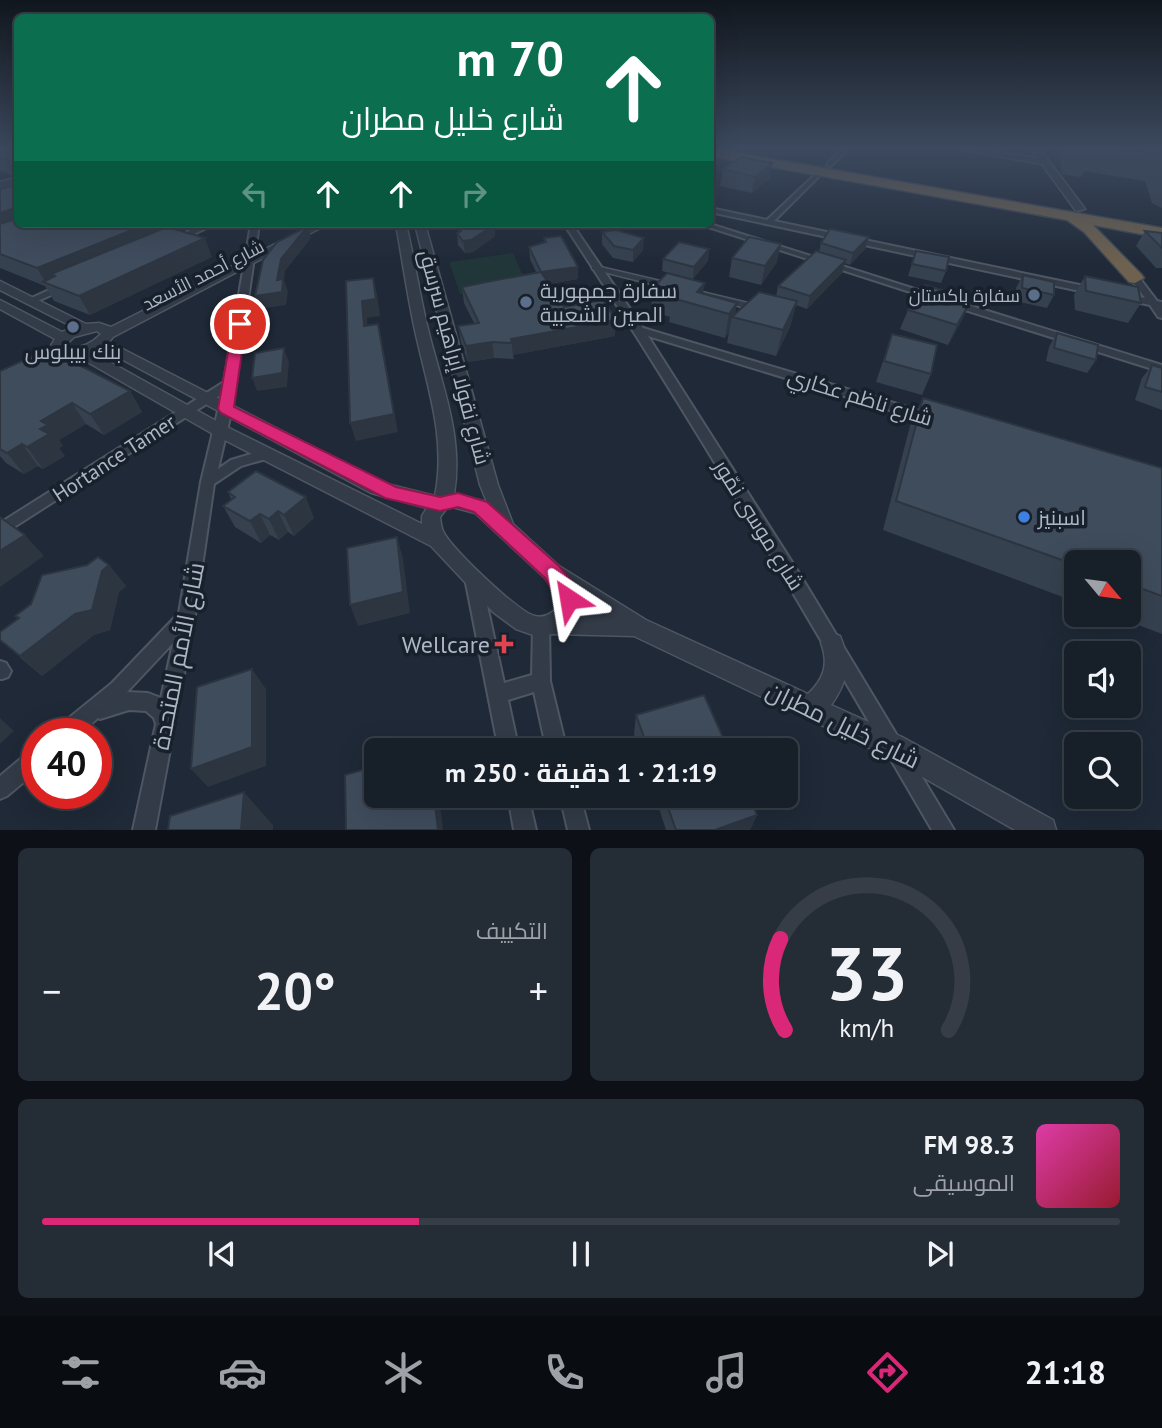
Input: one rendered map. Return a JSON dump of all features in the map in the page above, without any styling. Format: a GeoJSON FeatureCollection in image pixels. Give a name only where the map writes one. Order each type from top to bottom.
{"type":"FeatureCollection","features":[{"type":"Feature","properties":{"kind":"highway"},"geometry":{"type":"LineString","coordinates":[[917,187],[1052,214],[1155,228]]}},
{"type":"Feature","properties":{"kind":"highway"},"geometry":{"type":"LineString","coordinates":[[941,187],[1080,209],[1155,228]]}},
{"type":"Feature","properties":{"kind":"highway"},"geometry":{"type":"LineString","coordinates":[[1052,214],[1089,229],[1135,278]]}},
{"type":"Feature","properties":{"kind":"highway"},"geometry":{"type":"LineString","coordinates":[[1135,278],[1108,237],[1115,230],[1155,228]]}},
{"type":"Feature","properties":{"kind":"street"},"geometry":{"type":"LineString","coordinates":[[768,223],[805,187]]}},
{"type":"Feature","properties":{"kind":"street"},"geometry":{"type":"LineString","coordinates":[[1063,187],[1080,209]]}},
{"type":"Feature","properties":{"kind":"street"},"geometry":{"type":"LineString","coordinates":[[714,211],[1099,292]]}},
{"type":"Feature","properties":{"kind":"street"},"geometry":{"type":"LineString","coordinates":[[754,240],[753,234],[780,225]]}},
{"type":"Feature","properties":{"kind":"street"},"geometry":{"type":"LineString","coordinates":[[714,227],[1162,369]]}},
{"type":"Feature","properties":{"kind":"street"},"geometry":{"type":"LineString","coordinates":[[163,245],[202,228]]}},
{"type":"Feature","properties":{"kind":"street","name":"شارع الأمم المتحدة"},"geometry":{"type":"LineString","coordinates":[[144,830],[187,615],[208,482],[226,409],[255,228]]}},
{"type":"Feature","properties":{"kind":"street","name":"شارع أحمد الأسعد"},"geometry":{"type":"LineString","coordinates":[[76,352],[300,228]]}},
{"type":"Feature","properties":{"kind":"street","name":"شارع أحمد الأسعد"},"geometry":{"type":"LineString","coordinates":[[252,255],[314,228]]}},
{"type":"Feature","properties":{"kind":"street","name":"شارع نقولا إبراهيم سرسق"},"geometry":{"type":"LineString","coordinates":[[402,228],[420,324],[450,444],[450,473],[442,503],[430,520],[439,541]]}},
{"type":"Feature","properties":{"kind":"street","name":"شارع نقولا إبراهيم سرسق"},"geometry":{"type":"LineString","coordinates":[[421,228],[489,485],[507,528]]}},
{"type":"Feature","properties":{"kind":"street","name":"شارع موسى نمّور"},"geometry":{"type":"LineString","coordinates":[[571,228],[639,330],[944,830]]}},
{"type":"Feature","properties":{"kind":"street"},"geometry":{"type":"LineString","coordinates":[[595,267],[674,287]]}},
{"type":"Feature","properties":{"kind":"street"},"geometry":{"type":"LineString","coordinates":[[1135,278],[1157,304],[1162,315]]}},
{"type":"Feature","properties":{"kind":"street"},"geometry":{"type":"LineString","coordinates":[[30,301],[78,281]]}},
{"type":"Feature","properties":{"kind":"street"},"geometry":{"type":"LineString","coordinates":[[0,285],[103,335],[206,398],[377,488],[405,498],[442,503],[458,500],[474,503],[507,528],[552,572],[565,589],[569,603],[562,617],[546,625],[541,681],[554,738]]}},
{"type":"Feature","properties":{"kind":"street"},"geometry":{"type":"LineString","coordinates":[[687,290],[745,305]]}},
{"type":"Feature","properties":{"kind":"street"},"geometry":{"type":"LineString","coordinates":[[1112,295],[1157,304]]}},
{"type":"Feature","properties":{"kind":"street"},"geometry":{"type":"LineString","coordinates":[[0,304],[53,351],[76,352],[219,430],[439,541]]}},
{"type":"Feature","properties":{"kind":"street"},"geometry":{"type":"LineString","coordinates":[[53,351],[84,328]]}},
{"type":"Feature","properties":{"kind":"street","name":"شارع ناظم عكاري"},"geometry":{"type":"LineString","coordinates":[[639,330],[948,423]]}},
{"type":"Feature","properties":{"kind":"street","name":"Hortance Tamer"},"geometry":{"type":"LineString","coordinates":[[0,530],[228,385]]}},
{"type":"Feature","properties":{"kind":"street"},"geometry":{"type":"LineString","coordinates":[[208,482],[236,463],[268,454]]}},
{"type":"Feature","properties":{"kind":"street","name":"شارع خليل مطران"},"geometry":{"type":"LineString","coordinates":[[439,541],[506,612],[522,621],[546,625],[638,626]]}},
{"type":"Feature","properties":{"kind":"street","name":"شارع خليل مطران"},"geometry":{"type":"LineString","coordinates":[[552,572],[638,626],[893,747],[1044,830]]}},
{"type":"Feature","properties":{"kind":"street"},"geometry":{"type":"LineString","coordinates":[[473,578],[506,738]]}},
{"type":"Feature","properties":{"kind":"street"},"geometry":{"type":"LineString","coordinates":[[85,718],[149,658],[187,615]]}},
{"type":"Feature","properties":{"kind":"street"},"geometry":{"type":"LineString","coordinates":[[810,708],[820,701],[834,680],[837,660],[832,643]]}},
{"type":"Feature","properties":{"kind":"street"},"geometry":{"type":"LineString","coordinates":[[498,694],[541,681]]}},
{"type":"Feature","properties":{"kind":"street"},"geometry":{"type":"LineString","coordinates":[[87,716],[120,702],[145,700],[161,711],[165,724]]}},
{"type":"Feature","properties":{"kind":"street"},"geometry":{"type":"LineString","coordinates":[[0,789],[21,771]]}},
{"type":"Feature","properties":{"kind":"street"},"geometry":{"type":"LineString","coordinates":[[520,808],[525,830]]}},
{"type":"Feature","properties":{"kind":"street"},"geometry":{"type":"LineString","coordinates":[[573,808],[579,830]]}},
{"type":"Feature","properties":{"kind":"green space"},"geometry":{"type":"Polygon","coordinates":[[[513,253],[526,283],[460,294],[449,262],[513,253]]]}},
{"type":"Feature","properties":{"kind":"building"},"geometry":{"type":"Polygon","coordinates":[[[14,187],[14,208],[0,213],[0,189],[14,187]]]}},
{"type":"Feature","properties":{"kind":"building"},"geometry":{"type":"Polygon","coordinates":[[[14,219],[14,228],[137,228],[37,268],[0,254],[0,224],[14,219]]]}},
{"type":"Feature","properties":{"kind":"building"},"geometry":{"type":"Polygon","coordinates":[[[165,228],[205,238],[79,296],[43,282],[55,276],[51,274],[165,228]]]}},
{"type":"Feature","properties":{"kind":"building"},"geometry":{"type":"Polygon","coordinates":[[[306,228],[281,259],[277,280],[283,279],[282,292],[255,296],[263,260],[277,242],[306,228]]]}},
{"type":"Feature","properties":{"kind":"building"},"geometry":{"type":"Polygon","coordinates":[[[460,228],[489,228],[471,240],[463,241],[457,233],[461,231],[460,228]]]}},
{"type":"Feature","properties":{"kind":"building"},"geometry":{"type":"Polygon","coordinates":[[[830,229],[869,237],[853,253],[821,243],[830,229]]]}},
{"type":"Feature","properties":{"kind":"building"},"geometry":{"type":"Polygon","coordinates":[[[616,230],[644,238],[633,250],[614,246],[602,232],[616,230]]]}},
{"type":"Feature","properties":{"kind":"building"},"geometry":{"type":"Polygon","coordinates":[[[1145,231],[1162,233],[1162,248],[1145,231]]]}},
{"type":"Feature","properties":{"kind":"building"},"geometry":{"type":"Polygon","coordinates":[[[561,236],[578,267],[541,272],[529,247],[546,242],[544,238],[561,236]]]}},
{"type":"Feature","properties":{"kind":"building"},"geometry":{"type":"Polygon","coordinates":[[[749,237],[781,244],[765,266],[732,258],[749,237]]]}},
{"type":"Feature","properties":{"kind":"building"},"geometry":{"type":"Polygon","coordinates":[[[679,242],[709,249],[694,267],[663,259],[679,242]]]}},
{"type":"Feature","properties":{"kind":"building"},"geometry":{"type":"Polygon","coordinates":[[[816,251],[846,260],[810,296],[778,286],[816,251]]]}},
{"type":"Feature","properties":{"kind":"building"},"geometry":{"type":"Polygon","coordinates":[[[916,251],[949,257],[946,271],[912,264],[916,251]]]}},
{"type":"Feature","properties":{"kind":"building"},"geometry":{"type":"Polygon","coordinates":[[[541,272],[564,307],[603,300],[616,320],[511,339],[512,343],[492,342],[466,346],[458,326],[479,323],[462,287],[541,272]]]}},
{"type":"Feature","properties":{"kind":"building"},"geometry":{"type":"Polygon","coordinates":[[[667,273],[705,283],[697,292],[737,303],[729,314],[672,298],[675,294],[653,288],[667,273]]]}},
{"type":"Feature","properties":{"kind":"building"},"geometry":{"type":"Polygon","coordinates":[[[1023,275],[1054,282],[1054,295],[1022,288],[1023,275]]]}},
{"type":"Feature","properties":{"kind":"building"},"geometry":{"type":"Polygon","coordinates":[[[1085,276],[1138,287],[1141,303],[1086,291],[1085,276]]]}},
{"type":"Feature","properties":{"kind":"building"},"geometry":{"type":"Polygon","coordinates":[[[373,278],[376,299],[362,301],[364,326],[378,324],[394,414],[350,423],[346,281],[373,278]]]}},
{"type":"Feature","properties":{"kind":"building"},"geometry":{"type":"Polygon","coordinates":[[[925,285],[972,299],[957,325],[908,310],[925,285]]]}},
{"type":"Feature","properties":{"kind":"building"},"geometry":{"type":"Polygon","coordinates":[[[759,292],[797,301],[783,330],[732,317],[759,292]]]}},
{"type":"Feature","properties":{"kind":"building"},"geometry":{"type":"Polygon","coordinates":[[[1057,333],[1098,345],[1096,360],[1054,348],[1057,333]]]}},
{"type":"Feature","properties":{"kind":"building"},"geometry":{"type":"Polygon","coordinates":[[[892,334],[937,345],[931,374],[884,361],[892,334]]]}},
{"type":"Feature","properties":{"kind":"building"},"geometry":{"type":"Polygon","coordinates":[[[284,348],[282,373],[252,378],[255,353],[284,348]]]}},
{"type":"Feature","properties":{"kind":"building"},"geometry":{"type":"Polygon","coordinates":[[[48,349],[130,391],[90,414],[72,403],[41,421],[48,425],[40,429],[49,434],[27,447],[22,444],[7,453],[0,449],[0,371],[48,349]]]}},
{"type":"Feature","properties":{"kind":"building"},"geometry":{"type":"Polygon","coordinates":[[[1152,365],[1162,368],[1162,392],[1145,387],[1152,365]]]}},
{"type":"Feature","properties":{"kind":"building","name":"اسبنيز"},"geometry":{"type":"Polygon","coordinates":[[[923,398],[1162,468],[1162,596],[1141,588],[1141,550],[1064,550],[1064,561],[896,501],[923,398]]]}},
{"type":"Feature","properties":{"kind":"building"},"geometry":{"type":"Polygon","coordinates":[[[256,471],[306,497],[284,515],[278,511],[269,519],[260,514],[250,521],[223,506],[235,497],[228,492],[256,471]]]}},
{"type":"Feature","properties":{"kind":"building"},"geometry":{"type":"Polygon","coordinates":[[[0,517],[25,535],[0,551],[0,517]]]}},
{"type":"Feature","properties":{"kind":"building"},"geometry":{"type":"Polygon","coordinates":[[[397,537],[403,592],[350,605],[347,548],[397,537]]]}},
{"type":"Feature","properties":{"kind":"building"},"geometry":{"type":"Polygon","coordinates":[[[98,557],[109,565],[102,571],[92,610],[75,614],[20,656],[0,640],[0,632],[19,618],[15,616],[31,604],[42,575],[87,565],[98,557]]]}},
{"type":"Feature","properties":{"kind":"building"},"geometry":{"type":"Polygon","coordinates":[[[252,669],[252,747],[191,769],[197,687],[252,669]]]}},
{"type":"Feature","properties":{"kind":"building"},"geometry":{"type":"Polygon","coordinates":[[[704,695],[723,738],[644,738],[636,715],[704,695]]]}},
{"type":"Feature","properties":{"kind":"building"},"geometry":{"type":"Polygon","coordinates":[[[364,769],[364,808],[435,808],[438,830],[346,830],[345,775],[364,769]]]}},
{"type":"Feature","properties":{"kind":"building"},"geometry":{"type":"Polygon","coordinates":[[[244,792],[241,830],[168,830],[170,816],[244,792]]]}},
{"type":"Feature","properties":{"kind":"building"},"geometry":{"type":"Polygon","coordinates":[[[668,808],[754,808],[757,815],[715,830],[676,830],[668,808]]]}},
{"type":"Feature","properties":{"kind":"place","name":"سفارة باكستان"},"geometry":{"type":"Point","coordinates":[1034,295]}},
{"type":"Feature","properties":{"kind":"place","name":"سفارة جمهورية الصين الشعبية"},"geometry":{"type":"Point","coordinates":[526,302]}},
{"type":"Feature","properties":{"kind":"place","name":"بنك بيبلوس"},"geometry":{"type":"Point","coordinates":[73,327]}},
{"type":"Feature","properties":{"kind":"place","name":"اسبنيز"},"geometry":{"type":"Point","coordinates":[1024,517]}},
{"type":"Feature","properties":{"kind":"place","name":"Wellcare"},"geometry":{"type":"Point","coordinates":[504,644]}},
{"type":"Feature","properties":{"kind":"route"},"geometry":{"type":"LineString","coordinates":[[240,324],[226,409],[377,488],[405,498],[440,504],[451,500],[474,503],[494,515],[552,572],[569,599]]}}]}
